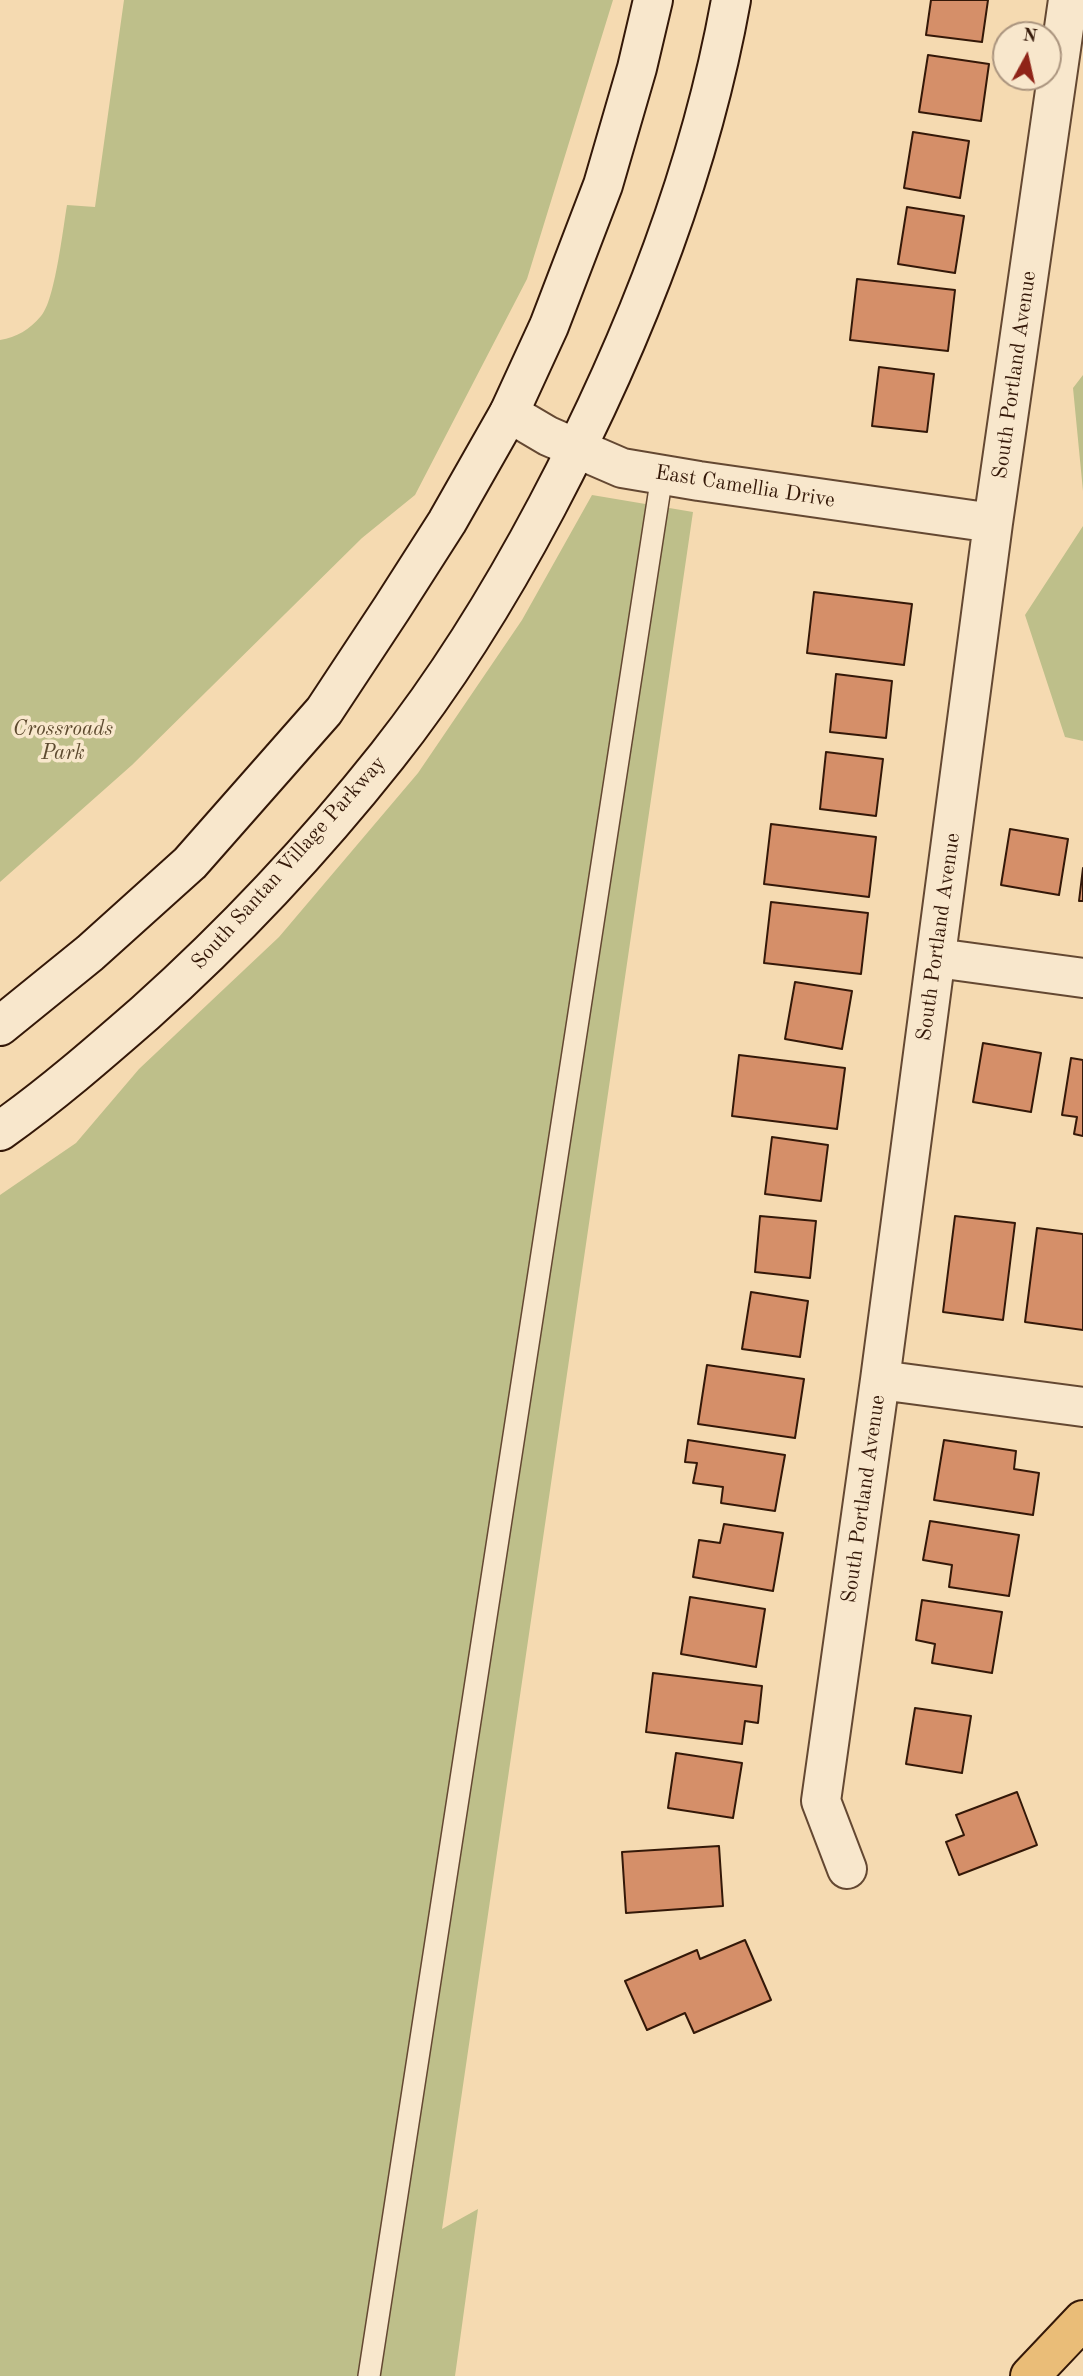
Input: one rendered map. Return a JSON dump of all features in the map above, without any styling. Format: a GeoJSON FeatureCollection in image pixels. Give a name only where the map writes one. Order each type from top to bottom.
{"type":"FeatureCollection","features":[{"type":"Feature","properties":{"kind":"highway"},"geometry":{"type":"LineString","coordinates":[[1030,2376],[1083,2319]]}},
{"type":"Feature","properties":{"kind":"street"},"geometry":{"type":"LineString","coordinates":[[0,1026],[90,953],[190,863],[324,711],[447,522],[509,413],[549,326],[603,186],[653,0]]}},
{"type":"Feature","properties":{"kind":"street","name":"South Santan Village Parkway"},"geometry":{"type":"LineString","coordinates":[[0,1131],[82,1069],[186,976],[317,839],[388,755],[481,622],[578,448],[629,335],[685,184],[707,106],[731,0]]}},
{"type":"Feature","properties":{"kind":"street","name":"South Portland Avenue"},"geometry":{"type":"LineString","coordinates":[[847,1870],[821,1801],[937,958],[993,523],[1070,83],[1068,0]]}},
{"type":"Feature","properties":{"kind":"street","name":"East Camellia Drive"},"geometry":{"type":"LineString","coordinates":[[509,413],[548,436],[622,468],[993,523]]}},
{"type":"Feature","properties":{"kind":"street"},"geometry":{"type":"LineString","coordinates":[[937,958],[1083,978]]}},
{"type":"Feature","properties":{"kind":"street"},"geometry":{"type":"LineString","coordinates":[[880,1381],[1083,1408]]}},
{"type":"Feature","properties":{"kind":"lane"},"geometry":{"type":"LineString","coordinates":[[369,2376],[662,475]]}},
{"type":"Feature","properties":{"kind":"green space","name":"Crossroads Park"},"geometry":{"type":"Polygon","coordinates":[[[124,0],[613,0],[527,279],[415,495],[362,538],[132,765],[0,882],[0,340],[27,329],[46,308],[61,246],[67,205],[95,207],[124,0]]]}},
{"type":"Feature","properties":{"kind":"green space"},"geometry":{"type":"Polygon","coordinates":[[[1083,375],[1083,491],[1073,388],[1083,375]]]}},
{"type":"Feature","properties":{"kind":"green space"},"geometry":{"type":"Polygon","coordinates":[[[592,495],[693,512],[442,2229],[478,2209],[455,2376],[0,2376],[0,1195],[76,1143],[139,1069],[279,937],[418,773],[522,620],[592,495]]]}},
{"type":"Feature","properties":{"kind":"green space"},"geometry":{"type":"Polygon","coordinates":[[[1083,526],[1083,741],[1065,737],[1025,615],[1083,526]]]}},
{"type":"Feature","properties":{"kind":"building"},"geometry":{"type":"Polygon","coordinates":[[[931,0],[988,0],[982,42],[926,35],[931,0]]]}},
{"type":"Feature","properties":{"kind":"building"},"geometry":{"type":"Polygon","coordinates":[[[928,55],[989,64],[981,121],[919,112],[928,55]]]}},
{"type":"Feature","properties":{"kind":"building"},"geometry":{"type":"Polygon","coordinates":[[[913,132],[969,141],[960,198],[904,188],[913,132]]]}},
{"type":"Feature","properties":{"kind":"building"},"geometry":{"type":"Polygon","coordinates":[[[907,207],[964,216],[955,273],[898,264],[907,207]]]}},
{"type":"Feature","properties":{"kind":"building"},"geometry":{"type":"Polygon","coordinates":[[[857,279],[955,290],[948,351],[850,340],[857,279]]]}},
{"type":"Feature","properties":{"kind":"building"},"geometry":{"type":"Polygon","coordinates":[[[879,367],[934,374],[927,432],[872,426],[879,367]]]}},
{"type":"Feature","properties":{"kind":"building"},"geometry":{"type":"Polygon","coordinates":[[[814,592],[912,604],[904,665],[807,653],[814,592]]]}},
{"type":"Feature","properties":{"kind":"building"},"geometry":{"type":"Polygon","coordinates":[[[836,674],[892,681],[886,738],[830,732],[836,674]]]}},
{"type":"Feature","properties":{"kind":"building"},"geometry":{"type":"Polygon","coordinates":[[[826,752],[883,759],[876,816],[820,809],[826,752]]]}},
{"type":"Feature","properties":{"kind":"building"},"geometry":{"type":"Polygon","coordinates":[[[771,824],[876,837],[869,897],[764,884],[771,824]]]}},
{"type":"Feature","properties":{"kind":"building"},"geometry":{"type":"Polygon","coordinates":[[[1010,829],[1068,839],[1059,895],[1001,885],[1010,829]]]}},
{"type":"Feature","properties":{"kind":"building"},"geometry":{"type":"Polygon","coordinates":[[[1083,868],[1083,901],[1079,901],[1083,868]]]}},
{"type":"Feature","properties":{"kind":"building"},"geometry":{"type":"Polygon","coordinates":[[[771,902],[868,913],[861,974],[764,963],[771,902]]]}},
{"type":"Feature","properties":{"kind":"building"},"geometry":{"type":"Polygon","coordinates":[[[795,982],[852,991],[842,1049],[785,1039],[795,982]]]}},
{"type":"Feature","properties":{"kind":"building"},"geometry":{"type":"Polygon","coordinates":[[[983,1043],[1041,1053],[1031,1112],[973,1102],[983,1043]]]}},
{"type":"Feature","properties":{"kind":"building"},"geometry":{"type":"Polygon","coordinates":[[[739,1055],[845,1068],[837,1129],[732,1116],[739,1055]]]}},
{"type":"Feature","properties":{"kind":"building"},"geometry":{"type":"Polygon","coordinates":[[[1071,1058],[1083,1060],[1083,1136],[1074,1134],[1077,1117],[1062,1115],[1071,1058]]]}},
{"type":"Feature","properties":{"kind":"building"},"geometry":{"type":"Polygon","coordinates":[[[772,1137],[828,1145],[821,1201],[765,1194],[772,1137]]]}},
{"type":"Feature","properties":{"kind":"building"},"geometry":{"type":"Polygon","coordinates":[[[760,1216],[816,1221],[810,1278],[755,1272],[760,1216]]]}},
{"type":"Feature","properties":{"kind":"building"},"geometry":{"type":"Polygon","coordinates":[[[955,1216],[1015,1223],[1003,1320],[943,1312],[955,1216]]]}},
{"type":"Feature","properties":{"kind":"building"},"geometry":{"type":"Polygon","coordinates":[[[1037,1228],[1083,1234],[1083,1330],[1025,1322],[1037,1228]]]}},
{"type":"Feature","properties":{"kind":"building"},"geometry":{"type":"Polygon","coordinates":[[[751,1292],[808,1301],[800,1357],[742,1349],[751,1292]]]}},
{"type":"Feature","properties":{"kind":"building"},"geometry":{"type":"Polygon","coordinates":[[[707,1365],[804,1379],[795,1438],[698,1424],[707,1365]]]}},
{"type":"Feature","properties":{"kind":"building"},"geometry":{"type":"Polygon","coordinates":[[[688,1440],[785,1455],[775,1511],[721,1503],[723,1487],[693,1483],[697,1463],[685,1462],[688,1440]]]}},
{"type":"Feature","properties":{"kind":"building"},"geometry":{"type":"Polygon","coordinates":[[[944,1440],[1016,1451],[1014,1469],[1039,1473],[1033,1515],[934,1500],[944,1440]]]}},
{"type":"Feature","properties":{"kind":"building"},"geometry":{"type":"Polygon","coordinates":[[[930,1521],[1019,1535],[1009,1596],[949,1587],[952,1565],[923,1560],[930,1521]]]}},
{"type":"Feature","properties":{"kind":"building"},"geometry":{"type":"Polygon","coordinates":[[[724,1524],[783,1533],[773,1591],[693,1577],[699,1540],[720,1543],[724,1524]]]}},
{"type":"Feature","properties":{"kind":"building"},"geometry":{"type":"Polygon","coordinates":[[[690,1597],[765,1609],[756,1667],[681,1654],[690,1597]]]}},
{"type":"Feature","properties":{"kind":"building"},"geometry":{"type":"Polygon","coordinates":[[[922,1600],[1002,1612],[992,1673],[932,1663],[935,1644],[916,1640],[922,1600]]]}},
{"type":"Feature","properties":{"kind":"building"},"geometry":{"type":"Polygon","coordinates":[[[653,1673],[762,1686],[758,1723],[745,1721],[742,1744],[646,1732],[653,1673]]]}},
{"type":"Feature","properties":{"kind":"building"},"geometry":{"type":"Polygon","coordinates":[[[915,1708],[971,1716],[962,1773],[906,1764],[915,1708]]]}},
{"type":"Feature","properties":{"kind":"building"},"geometry":{"type":"Polygon","coordinates":[[[676,1753],[742,1763],[733,1818],[668,1808],[676,1753]]]}},
{"type":"Feature","properties":{"kind":"building"},"geometry":{"type":"Polygon","coordinates":[[[1017,1792],[1037,1845],[959,1875],[946,1842],[964,1835],[956,1815],[1017,1792]]]}},
{"type":"Feature","properties":{"kind":"building"},"geometry":{"type":"Polygon","coordinates":[[[719,1846],[723,1906],[626,1913],[622,1852],[719,1846]]]}},
{"type":"Feature","properties":{"kind":"building"},"geometry":{"type":"Polygon","coordinates":[[[745,1940],[771,2000],[694,2033],[685,2013],[647,2030],[625,1981],[697,1950],[700,1959],[745,1940]]]}}]}
